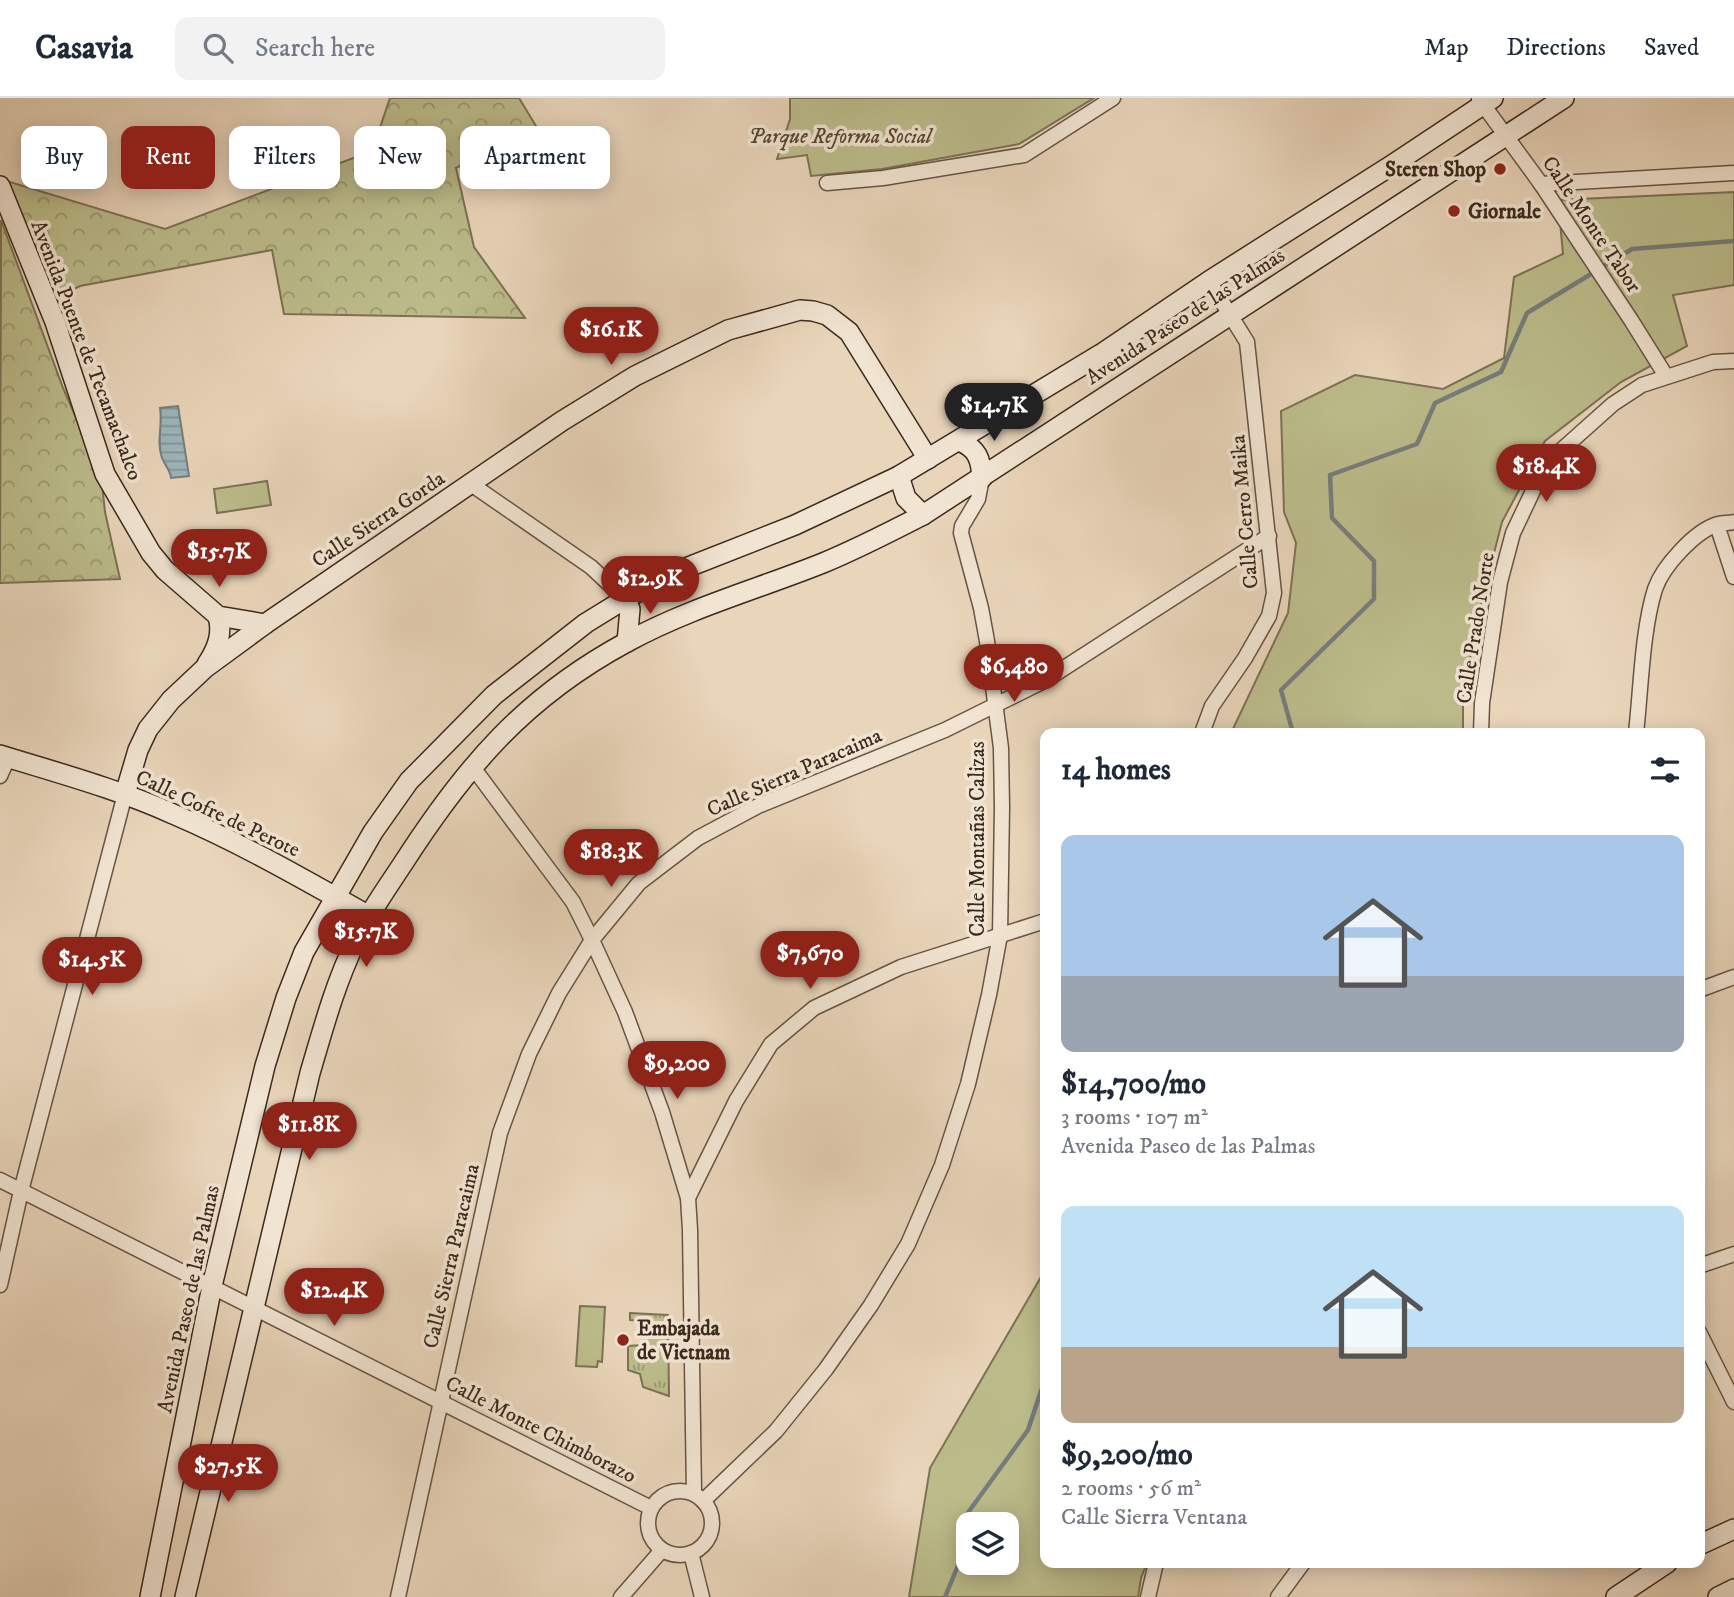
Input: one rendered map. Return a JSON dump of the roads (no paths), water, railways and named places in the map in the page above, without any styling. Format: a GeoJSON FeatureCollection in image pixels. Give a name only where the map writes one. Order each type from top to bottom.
{"type":"FeatureCollection","features":[{"type":"Feature","properties":{"kind":"main road","name":"Avenida Paseo de las Palmas"},"geometry":{"type":"LineString","coordinates":[[185,1597],[310,1073],[334,996],[369,916],[422,834],[472,766],[514,722],[582,668],[628,642],[716,602],[824,563],[923,515],[1564,98]]}},
{"type":"Feature","properties":{"kind":"main road","name":"Avenida Paseo de las Palmas"},"geometry":{"type":"LineString","coordinates":[[150,1597],[212,1286],[265,1066],[286,998],[304,952],[373,832],[402,792],[451,737],[494,695],[586,623],[625,598],[673,573],[795,525],[899,476],[1101,354],[1485,100]]}},
{"type":"Feature","properties":{"kind":"main road","name":"Avenida Puente de Tecamachalco"},"geometry":{"type":"LineString","coordinates":[[0,186],[57,327],[105,474],[156,559],[218,616]]}},
{"type":"Feature","properties":{"kind":"main road","name":"Calle Sierra Gorda"},"geometry":{"type":"LineString","coordinates":[[125,794],[138,750],[148,729],[171,700],[205,668],[562,421],[635,376],[728,330],[800,310],[827,315],[849,332],[928,459]]}},
{"type":"Feature","properties":{"kind":"main road"},"geometry":{"type":"LineString","coordinates":[[959,441],[970,446],[978,455],[982,478]]}},
{"type":"Feature","properties":{"kind":"main road"},"geometry":{"type":"LineString","coordinates":[[899,476],[906,498],[923,515]]}},
{"type":"Feature","properties":{"kind":"main road"},"geometry":{"type":"LineString","coordinates":[[625,598],[630,608],[628,642]]}},
{"type":"Feature","properties":{"kind":"main road"},"geometry":{"type":"LineString","coordinates":[[205,668],[218,642],[221,628],[218,616],[265,624]]}},
{"type":"Feature","properties":{"kind":"main road","name":"Calle Cofre de Perote"},"geometry":{"type":"LineString","coordinates":[[3,763],[125,794],[197,825],[369,916]]}},
{"type":"Feature","properties":{"kind":"main road"},"geometry":{"type":"LineString","coordinates":[[1705,1542],[1734,1529]]}},
{"type":"Feature","properties":{"kind":"main road"},"geometry":{"type":"LineString","coordinates":[[1616,1597],[1660,1568]]}},
{"type":"Feature","properties":{"kind":"main road"},"geometry":{"type":"LineString","coordinates":[[1718,1597],[1734,1589]]}},
{"type":"Feature","properties":{"kind":"street"},"geometry":{"type":"LineString","coordinates":[[827,183],[883,178],[1024,155],[1114,98]]}},
{"type":"Feature","properties":{"kind":"street","name":"Calle Monte Tabor"},"geometry":{"type":"LineString","coordinates":[[1485,100],[1506,137],[1541,184],[1666,376]]}},
{"type":"Feature","properties":{"kind":"street"},"geometry":{"type":"LineString","coordinates":[[1541,184],[1734,173]]}},
{"type":"Feature","properties":{"kind":"street","name":"Calle Cerro Maika"},"geometry":{"type":"LineString","coordinates":[[1204,728],[1212,706],[1245,658],[1269,616],[1274,593],[1247,341],[1209,281]]}},
{"type":"Feature","properties":{"kind":"street","name":"Calle Prado Norte"},"geometry":{"type":"LineString","coordinates":[[1480,728],[1500,582],[1513,533],[1540,476],[1557,454],[1613,404],[1642,385],[1713,362],[1734,361]]}},
{"type":"Feature","properties":{"kind":"street","name":"Calle Montañas Calizas"},"geometry":{"type":"LineString","coordinates":[[698,1498],[776,1431],[826,1369],[871,1306],[908,1244],[942,1165],[968,1084],[1000,935],[1001,748],[981,608],[961,533],[962,526],[978,499],[982,478]]}},
{"type":"Feature","properties":{"kind":"street"},"geometry":{"type":"LineString","coordinates":[[471,484],[591,567],[625,598]]}},
{"type":"Feature","properties":{"kind":"street"},"geometry":{"type":"LineString","coordinates":[[1637,728],[1646,637],[1656,587],[1670,563],[1691,541],[1717,525],[1734,522]]}},
{"type":"Feature","properties":{"kind":"street"},"geometry":{"type":"LineString","coordinates":[[1717,525],[1734,577]]}},
{"type":"Feature","properties":{"kind":"street","name":"Calle Sierra Paracaima"},"geometry":{"type":"LineString","coordinates":[[398,1597],[500,1133],[529,1054],[559,993],[592,940],[639,883],[698,838],[758,806],[996,706],[1044,681],[1269,536]]}},
{"type":"Feature","properties":{"kind":"street"},"geometry":{"type":"LineString","coordinates":[[472,766],[573,902],[625,1012],[663,1112],[688,1198],[698,1498]]}},
{"type":"Feature","properties":{"kind":"street","name":"Calle Sierra Gorda"},"geometry":{"type":"LineString","coordinates":[[0,1285],[125,794]]}},
{"type":"Feature","properties":{"kind":"street"},"geometry":{"type":"LineString","coordinates":[[688,1198],[736,1101],[771,1044],[814,1008],[901,967],[1040,923]]}},
{"type":"Feature","properties":{"kind":"street"},"geometry":{"type":"LineString","coordinates":[[1705,987],[1734,977]]}},
{"type":"Feature","properties":{"kind":"street","name":"Calle Monte Chimborazo"},"geometry":{"type":"LineString","coordinates":[[0,1180],[651,1508]]}},
{"type":"Feature","properties":{"kind":"street"},"geometry":{"type":"LineString","coordinates":[[1705,1264],[1734,1254]]}},
{"type":"Feature","properties":{"kind":"street"},"geometry":{"type":"LineString","coordinates":[[1705,1344],[1734,1402]]}},
{"type":"Feature","properties":{"kind":"street"},"geometry":{"type":"LineString","coordinates":[[684,1491],[698,1498],[711,1517],[712,1526],[705,1542],[691,1553],[671,1554],[662,1550],[653,1542],[648,1531],[651,1508],[666,1494],[684,1491]]}},
{"type":"Feature","properties":{"kind":"street"},"geometry":{"type":"LineString","coordinates":[[621,1597],[662,1550]]}},
{"type":"Feature","properties":{"kind":"street"},"geometry":{"type":"LineString","coordinates":[[691,1553],[702,1597]]}},
{"type":"Feature","properties":{"kind":"street"},"geometry":{"type":"LineString","coordinates":[[1148,1597],[1155,1568]]}},
{"type":"Feature","properties":{"kind":"street"},"geometry":{"type":"LineString","coordinates":[[1278,1597],[1299,1568]]}},
{"type":"Feature","properties":{"kind":"water"},"geometry":{"type":"Polygon","coordinates":[[[178,406],[189,476],[171,478],[160,452],[160,408],[178,406]]]}},
{"type":"Feature","properties":{"kind":"waterway"},"geometry":{"type":"LineString","coordinates":[[1292,728],[1281,690],[1374,599],[1374,561],[1332,518],[1330,475],[1417,444],[1435,403],[1501,372],[1527,313],[1632,249],[1734,241]]}},
{"type":"Feature","properties":{"kind":"waterway"},"geometry":{"type":"LineString","coordinates":[[945,1597],[964,1551],[967,1514],[1028,1430],[1040,1394]]}},
{"type":"Feature","properties":{"kind":"place","name":"Steren Shop"},"geometry":{"type":"Point","coordinates":[1500,169]}},
{"type":"Feature","properties":{"kind":"place","name":"Giornale"},"geometry":{"type":"Point","coordinates":[1454,211]}},
{"type":"Feature","properties":{"kind":"place","name":"Embajada de Vietnam"},"geometry":{"type":"Point","coordinates":[623,1340]}},
{"type":"Feature","properties":{"kind":"park label","name":"Parque Reforma Social"},"geometry":{"type":"Point","coordinates":[840,136]}}]}
